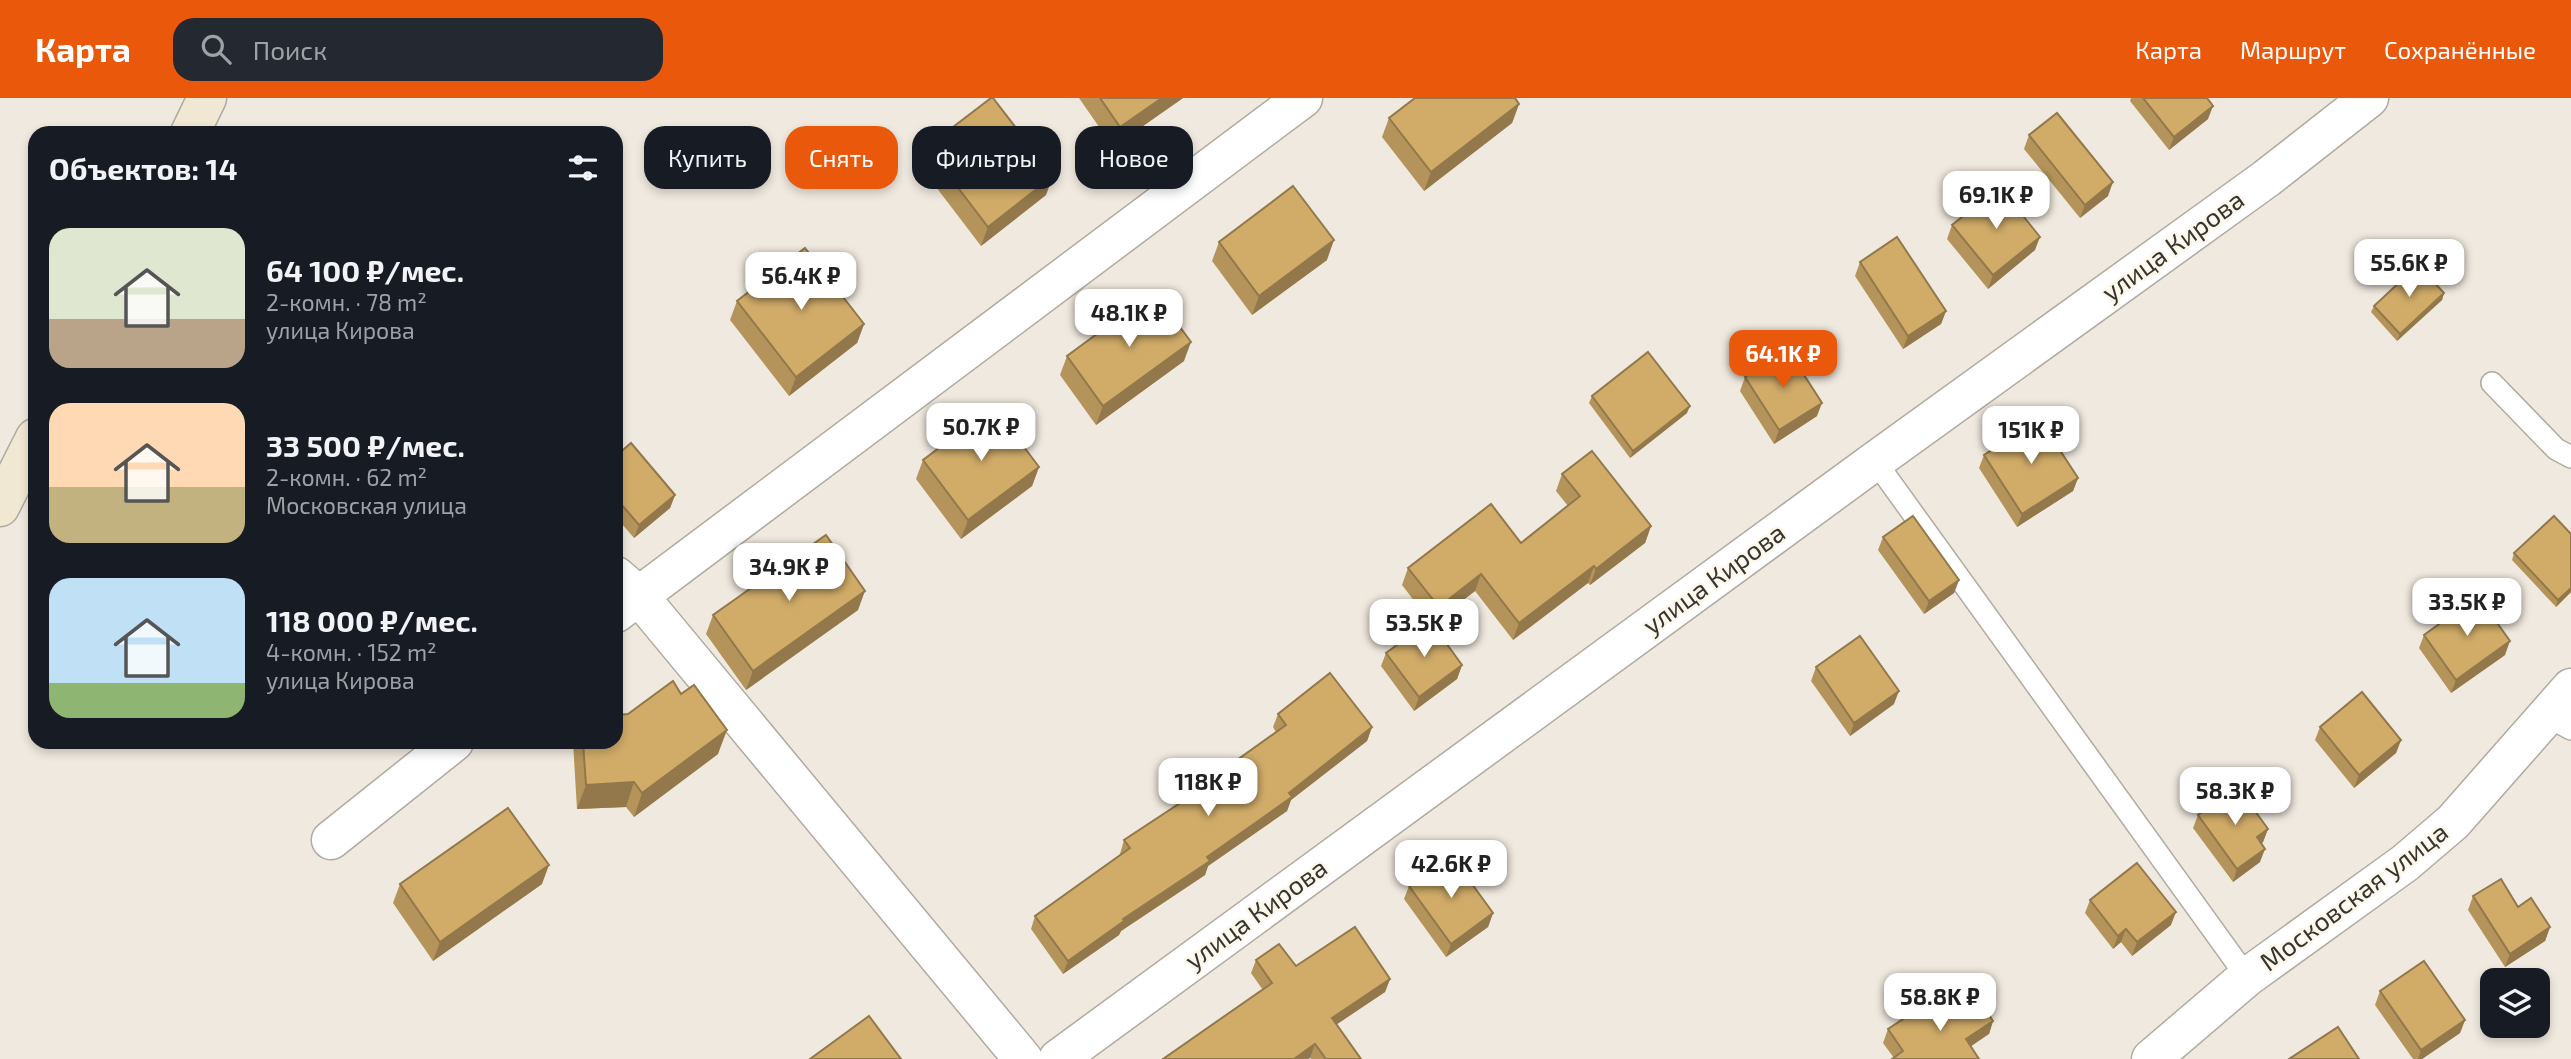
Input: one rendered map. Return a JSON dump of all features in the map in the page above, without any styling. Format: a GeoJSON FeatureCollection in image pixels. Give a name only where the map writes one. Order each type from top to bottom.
{"type":"FeatureCollection","features":[{"type":"Feature","properties":{"kind":"main road"},"geometry":{"type":"LineString","coordinates":[[193,126],[207,98]]}},
{"type":"Feature","properties":{"kind":"main road"},"geometry":{"type":"LineString","coordinates":[[0,507],[28,452]]}},
{"type":"Feature","properties":{"kind":"street"},"geometry":{"type":"LineString","coordinates":[[1023,1059],[623,595],[1303,98]]}},
{"type":"Feature","properties":{"kind":"street","name":"улица Кирова"},"geometry":{"type":"LineString","coordinates":[[1058,1059],[1875,461],[2267,178],[2369,98]]}},
{"type":"Feature","properties":{"kind":"street","name":"Московская улица"},"geometry":{"type":"LineString","coordinates":[[2151,1059],[2247,978],[2405,863],[2453,822],[2563,711]]}},
{"type":"Feature","properties":{"kind":"street"},"geometry":{"type":"LineString","coordinates":[[331,840],[445,749]]}},
{"type":"Feature","properties":{"kind":"lane"},"geometry":{"type":"LineString","coordinates":[[2492,383],[2556,449],[2571,457]]}},
{"type":"Feature","properties":{"kind":"lane"},"geometry":{"type":"LineString","coordinates":[[1875,461],[2247,978]]}},
{"type":"Feature","properties":{"kind":"building"},"geometry":{"type":"Polygon","coordinates":[[[993,98],[1015,126],[954,126],[993,98]]]}},
{"type":"Feature","properties":{"kind":"building"},"geometry":{"type":"Polygon","coordinates":[[[1100,98],[1162,98],[1121,126],[1100,98]]]}},
{"type":"Feature","properties":{"kind":"building"},"geometry":{"type":"Polygon","coordinates":[[[1415,98],[1515,98],[1519,104],[1431,172],[1389,118],[1415,98]]]}},
{"type":"Feature","properties":{"kind":"building"},"geometry":{"type":"Polygon","coordinates":[[[2143,98],[2207,98],[2213,106],[2174,137],[2143,98]]]}},
{"type":"Feature","properties":{"kind":"building"},"geometry":{"type":"Polygon","coordinates":[[[2057,113],[2113,182],[2085,205],[2029,135],[2057,113]]]}},
{"type":"Feature","properties":{"kind":"building"},"geometry":{"type":"Polygon","coordinates":[[[1293,186],[1334,240],[1259,296],[1219,242],[1293,186]]]}},
{"type":"Feature","properties":{"kind":"building"},"geometry":{"type":"Polygon","coordinates":[[[2000,187],[2040,237],[1993,275],[1952,225],[2000,187]]]}},
{"type":"Feature","properties":{"kind":"building"},"geometry":{"type":"Polygon","coordinates":[[[959,189],[1036,189],[988,227],[959,189]]]}},
{"type":"Feature","properties":{"kind":"building"},"geometry":{"type":"Polygon","coordinates":[[[1897,237],[1946,311],[1908,336],[1860,262],[1897,237]]]}},
{"type":"Feature","properties":{"kind":"building"},"geometry":{"type":"Polygon","coordinates":[[[805,248],[864,324],[796,377],[737,301],[805,248]]]}},
{"type":"Feature","properties":{"kind":"building"},"geometry":{"type":"Polygon","coordinates":[[[2418,265],[2444,293],[2400,334],[2374,306],[2418,265]]]}},
{"type":"Feature","properties":{"kind":"building"},"geometry":{"type":"Polygon","coordinates":[[[1154,292],[1191,342],[1103,406],[1067,356],[1154,292]]]}},
{"type":"Feature","properties":{"kind":"building"},"geometry":{"type":"Polygon","coordinates":[[[1788,350],[1822,403],[1779,430],[1745,377],[1788,350]]]}},
{"type":"Feature","properties":{"kind":"building"},"geometry":{"type":"Polygon","coordinates":[[[1648,352],[1690,406],[1633,451],[1592,396],[1648,352]]]}},
{"type":"Feature","properties":{"kind":"building"},"geometry":{"type":"Polygon","coordinates":[[[994,407],[1039,467],[968,520],[923,460],[994,407]]]}},
{"type":"Feature","properties":{"kind":"building"},"geometry":{"type":"Polygon","coordinates":[[[2039,418],[2078,478],[2022,514],[1984,455],[2039,418]]]}},
{"type":"Feature","properties":{"kind":"building"},"geometry":{"type":"Polygon","coordinates":[[[631,443],[675,495],[639,525],[623,506],[623,450],[631,443]]]}},
{"type":"Feature","properties":{"kind":"building"},"geometry":{"type":"Polygon","coordinates":[[[1592,451],[1651,526],[1519,623],[1481,574],[1439,607],[1408,568],[1491,504],[1521,543],[1580,496],[1562,474],[1592,451]]]}},
{"type":"Feature","properties":{"kind":"building"},"geometry":{"type":"Polygon","coordinates":[[[1913,516],[1959,580],[1929,601],[1883,537],[1913,516]]]}},
{"type":"Feature","properties":{"kind":"building"},"geometry":{"type":"Polygon","coordinates":[[[2554,516],[2571,534],[2571,588],[2558,600],[2514,553],[2554,516]]]}},
{"type":"Feature","properties":{"kind":"building"},"geometry":{"type":"Polygon","coordinates":[[[826,535],[865,591],[753,671],[713,615],[826,535]]]}},
{"type":"Feature","properties":{"kind":"building"},"geometry":{"type":"Polygon","coordinates":[[[2478,596],[2510,641],[2456,680],[2424,635],[2478,596]]]}},
{"type":"Feature","properties":{"kind":"building"},"geometry":{"type":"Polygon","coordinates":[[[1430,621],[1462,665],[1419,697],[1386,653],[1430,621]]]}},
{"type":"Feature","properties":{"kind":"building"},"geometry":{"type":"Polygon","coordinates":[[[1860,636],[1899,691],[1854,723],[1816,667],[1860,636]]]}},
{"type":"Feature","properties":{"kind":"building"},"geometry":{"type":"Polygon","coordinates":[[[1330,673],[1372,727],[1289,793],[1292,797],[1207,857],[1210,861],[1123,919],[1124,921],[1068,961],[1035,916],[1130,848],[1124,840],[1218,778],[1216,775],[1286,725],[1278,714],[1330,673]]]}},
{"type":"Feature","properties":{"kind":"building"},"geometry":{"type":"Polygon","coordinates":[[[673,681],[681,694],[694,685],[727,730],[642,793],[634,782],[586,785],[583,749],[623,749],[623,714],[628,714],[673,681]]]}},
{"type":"Feature","properties":{"kind":"building"},"geometry":{"type":"Polygon","coordinates":[[[2362,692],[2401,740],[2359,775],[2320,727],[2362,692]]]}},
{"type":"Feature","properties":{"kind":"building"},"geometry":{"type":"Polygon","coordinates":[[[2237,786],[2268,829],[2257,837],[2265,849],[2237,869],[2198,815],[2237,786]]]}},
{"type":"Feature","properties":{"kind":"building"},"geometry":{"type":"Polygon","coordinates":[[[508,808],[549,865],[440,942],[400,884],[508,808]]]}},
{"type":"Feature","properties":{"kind":"building"},"geometry":{"type":"Polygon","coordinates":[[[1451,855],[1493,913],[1451,944],[1409,886],[1451,855]]]}},
{"type":"Feature","properties":{"kind":"building"},"geometry":{"type":"Polygon","coordinates":[[[2137,863],[2176,912],[2137,942],[2126,929],[2118,936],[2090,900],[2137,863]]]}},
{"type":"Feature","properties":{"kind":"building"},"geometry":{"type":"Polygon","coordinates":[[[2501,879],[2518,907],[2531,898],[2550,927],[2510,954],[2473,896],[2501,879]]]}},
{"type":"Feature","properties":{"kind":"building"},"geometry":{"type":"Polygon","coordinates":[[[1355,927],[1390,979],[1332,1018],[1361,1059],[1326,1059],[1315,1044],[1294,1059],[1163,1059],[1272,983],[1256,960],[1279,944],[1296,966],[1355,927]]]}},
{"type":"Feature","properties":{"kind":"building"},"geometry":{"type":"Polygon","coordinates":[[[2424,961],[2465,1020],[2421,1050],[2380,991],[2424,961]]]}},
{"type":"Feature","properties":{"kind":"building"},"geometry":{"type":"Polygon","coordinates":[[[1978,998],[1993,1021],[1966,1039],[1979,1059],[1892,1059],[1903,1051],[1888,1029],[1929,1002],[1942,1022],[1978,998]]]}},
{"type":"Feature","properties":{"kind":"building"},"geometry":{"type":"Polygon","coordinates":[[[869,1016],[901,1059],[810,1059],[869,1016]]]}},
{"type":"Feature","properties":{"kind":"building"},"geometry":{"type":"Polygon","coordinates":[[[2338,1027],[2359,1059],[2289,1059],[2338,1027]]]}}]}
